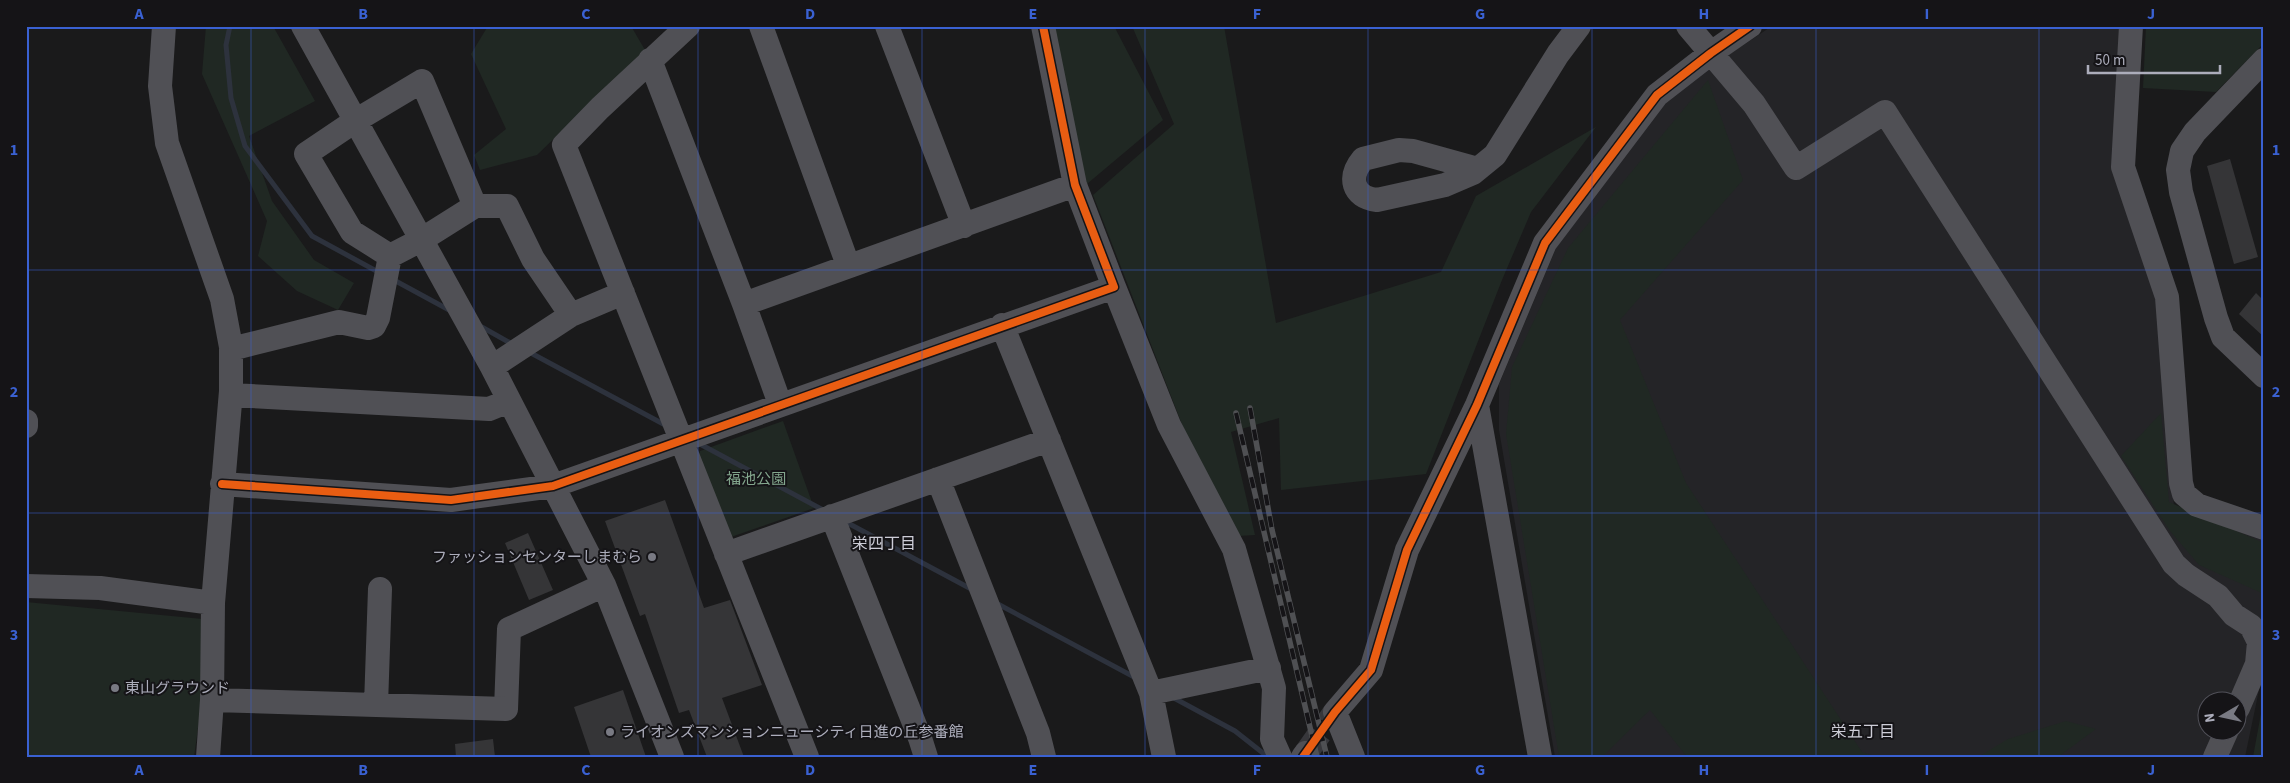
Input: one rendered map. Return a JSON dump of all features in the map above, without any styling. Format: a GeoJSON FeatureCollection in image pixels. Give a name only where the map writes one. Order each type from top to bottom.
{"type":"FeatureCollection","features":[{"type":"Feature","properties":{"kind":"street"},"geometry":{"type":"LineString","coordinates":[[164,26],[160,86],[167,143],[222,299],[231,349],[231,395],[222,484],[214,603],[212,700],[208,757]]}},
{"type":"Feature","properties":{"kind":"street"},"geometry":{"type":"LineString","coordinates":[[303,26],[492,367],[604,585],[672,757]]}},
{"type":"Feature","properties":{"kind":"street"},"geometry":{"type":"LineString","coordinates":[[688,26],[650,60],[564,145],[807,757]]}},
{"type":"Feature","properties":{"kind":"street"},"geometry":{"type":"LineString","coordinates":[[761,26],[848,265]]}},
{"type":"Feature","properties":{"kind":"street"},"geometry":{"type":"LineString","coordinates":[[887,26],[964,226]]}},
{"type":"Feature","properties":{"kind":"street"},"geometry":{"type":"LineString","coordinates":[[1043,26],[1075,186],[1169,425],[1234,549],[1274,688],[1272,739],[1280,757]]}},
{"type":"Feature","properties":{"kind":"street"},"geometry":{"type":"LineString","coordinates":[[1478,169],[1495,155],[1558,54],[1579,26]]}},
{"type":"Feature","properties":{"kind":"street"},"geometry":{"type":"LineString","coordinates":[[1688,26],[1754,104],[1796,168],[1885,112],[2174,564],[2186,575],[2218,596],[2234,614],[2251,626],[2259,642],[2257,664],[2246,690]]}},
{"type":"Feature","properties":{"kind":"street"},"geometry":{"type":"LineString","coordinates":[[1353,757],[1335,712],[1372,670],[1407,550],[1477,405],[1545,243],[1657,95],[1711,53],[1750,26]]}},
{"type":"Feature","properties":{"kind":"street"},"geometry":{"type":"LineString","coordinates":[[2131,26],[2123,167],[2167,297],[2183,489],[2189,500],[2197,505],[2264,528]]}},
{"type":"Feature","properties":{"kind":"street"},"geometry":{"type":"LineString","coordinates":[[650,60],[744,304],[780,404]]}},
{"type":"Feature","properties":{"kind":"street"},"geometry":{"type":"LineString","coordinates":[[2264,60],[2195,132],[2182,150],[2178,170],[2181,192],[2223,337],[2264,376]]}},
{"type":"Feature","properties":{"kind":"street"},"geometry":{"type":"LineString","coordinates":[[390,256],[352,232],[306,154],[422,80],[475,206]]}},
{"type":"Feature","properties":{"kind":"street"},"geometry":{"type":"LineString","coordinates":[[744,304],[848,265],[1075,186]]}},
{"type":"Feature","properties":{"kind":"street"},"geometry":{"type":"LineString","coordinates":[[390,256],[421,240],[475,206],[507,206],[533,258],[571,315]]}},
{"type":"Feature","properties":{"kind":"street"},"geometry":{"type":"LineString","coordinates":[[231,349],[339,322],[368,328],[374,326],[378,318],[390,256]]}},
{"type":"Feature","properties":{"kind":"street"},"geometry":{"type":"LineString","coordinates":[[222,484],[452,500],[553,486],[1002,325],[1114,287]]}},
{"type":"Feature","properties":{"kind":"street"},"geometry":{"type":"LineString","coordinates":[[492,367],[571,315],[623,293]]}},
{"type":"Feature","properties":{"kind":"street"},"geometry":{"type":"LineString","coordinates":[[1002,325],[1151,694],[1164,757]]}},
{"type":"Feature","properties":{"kind":"street"},"geometry":{"type":"LineString","coordinates":[[231,395],[489,409],[509,401]]}},
{"type":"Feature","properties":{"kind":"street"},"geometry":{"type":"LineString","coordinates":[[1477,405],[1540,757]]}},
{"type":"Feature","properties":{"kind":"street"},"geometry":{"type":"LineString","coordinates":[[26,421],[26,426]]}},
{"type":"Feature","properties":{"kind":"street"},"geometry":{"type":"LineString","coordinates":[[726,554],[1049,440]]}},
{"type":"Feature","properties":{"kind":"street"},"geometry":{"type":"LineString","coordinates":[[938,479],[1038,733],[1044,757]]}},
{"type":"Feature","properties":{"kind":"street"},"geometry":{"type":"LineString","coordinates":[[832,516],[926,757]]}},
{"type":"Feature","properties":{"kind":"street"},"geometry":{"type":"LineString","coordinates":[[212,700],[506,709],[509,629],[604,585]]}},
{"type":"Feature","properties":{"kind":"street"},"geometry":{"type":"LineString","coordinates":[[26,586],[100,588],[214,603]]}},
{"type":"Feature","properties":{"kind":"street"},"geometry":{"type":"LineString","coordinates":[[376,705],[380,589]]}},
{"type":"Feature","properties":{"kind":"street"},"geometry":{"type":"LineString","coordinates":[[1151,694],[1268,668]]}},
{"type":"Feature","properties":{"kind":"street"},"geometry":{"type":"LineString","coordinates":[[2215,757],[2223,740]]}},
{"type":"Feature","properties":{"kind":"shaded area"},"geometry":{"type":"Polygon","coordinates":[[[1772,26],[2121,26],[2112,170],[2156,296],[2174,507],[2264,537],[2264,666],[2245,757],[1555,757],[1499,430],[1499,384],[1556,248],[1660,107],[1706,70],[1772,26]]]}},
{"type":"Feature","properties":{"kind":"green space"},"geometry":{"type":"Polygon","coordinates":[[[206,26],[273,26],[315,101],[249,136],[272,201],[314,260],[354,283],[338,310],[297,291],[258,256],[267,221],[202,74],[206,26]]]}},
{"type":"Feature","properties":{"kind":"green space"},"geometry":{"type":"Polygon","coordinates":[[[488,26],[631,26],[645,50],[537,155],[480,170],[474,155],[506,129],[471,54],[488,26]]]}},
{"type":"Feature","properties":{"kind":"green space"},"geometry":{"type":"Polygon","coordinates":[[[1050,26],[1114,26],[1163,120],[1081,189],[1050,26]]]}},
{"type":"Feature","properties":{"kind":"green space"},"geometry":{"type":"Polygon","coordinates":[[[1132,26],[1224,26],[1276,323],[1441,272],[1476,196],[1596,127],[1531,212],[1502,280],[1426,474],[1281,490],[1279,418],[1231,432],[1255,535],[1238,536],[1183,427],[1093,195],[1174,124],[1132,26]]]}},
{"type":"Feature","properties":{"kind":"green space"},"geometry":{"type":"Polygon","coordinates":[[[2146,26],[2264,26],[2264,43],[2216,92],[2143,88],[2146,26]]]}},
{"type":"Feature","properties":{"kind":"green space"},"geometry":{"type":"Polygon","coordinates":[[[1708,80],[1743,180],[1620,320],[1686,483],[1862,752],[1878,757],[1687,757],[1650,710],[1602,757],[1559,757],[1506,434],[1512,367],[1568,248],[1708,80]]]}},
{"type":"Feature","properties":{"kind":"green space"},"geometry":{"type":"Polygon","coordinates":[[[2161,413],[2169,502],[2264,543],[2264,594],[2199,565],[2170,531],[2121,456],[2161,413]]]}},
{"type":"Feature","properties":{"kind":"green space","name":"福池公園"},"geometry":{"type":"Polygon","coordinates":[[[783,421],[814,508],[731,537],[698,456],[700,451],[783,421]]]}},
{"type":"Feature","properties":{"kind":"green space","name":"東山グラウンド"},"geometry":{"type":"Polygon","coordinates":[[[26,602],[213,620],[194,757],[26,757],[26,602]]]}},
{"type":"Feature","properties":{"kind":"green space"},"geometry":{"type":"Polygon","coordinates":[[[2264,697],[2264,757],[2253,757],[2264,697]]]}},
{"type":"Feature","properties":{"kind":"green space"},"geometry":{"type":"Polygon","coordinates":[[[2066,721],[2096,729],[2058,757],[1978,757],[2008,739],[2066,721]]]}},
{"type":"Feature","properties":{"kind":"building"},"geometry":{"type":"Polygon","coordinates":[[[2230,159],[2258,257],[2234,264],[2207,166],[2230,159]]]}},
{"type":"Feature","properties":{"kind":"building"},"geometry":{"type":"Polygon","coordinates":[[[2256,293],[2264,301],[2264,337],[2239,314],[2256,293]]]}},
{"type":"Feature","properties":{"kind":"building"},"geometry":{"type":"Polygon","coordinates":[[[665,500],[704,608],[730,600],[762,685],[722,698],[744,757],[707,757],[689,710],[679,713],[645,614],[640,616],[605,521],[665,500]]]}},
{"type":"Feature","properties":{"kind":"building"},"geometry":{"type":"Polygon","coordinates":[[[528,533],[553,590],[529,600],[505,543],[528,533]]]}},
{"type":"Feature","properties":{"kind":"building","name":"ライオンズマンションニューシティ日進の丘参番館"},"geometry":{"type":"Polygon","coordinates":[[[623,690],[646,757],[591,757],[574,707],[623,690]]]}},
{"type":"Feature","properties":{"kind":"building"},"geometry":{"type":"Polygon","coordinates":[[[493,739],[495,757],[456,757],[455,744],[493,739]]]}},
{"type":"Feature","properties":{"kind":"waterway"},"geometry":{"type":"LineString","coordinates":[[230,26],[226,45],[231,98],[245,146],[312,236],[380,273]]}},
{"type":"Feature","properties":{"kind":"waterway"},"geometry":{"type":"LineString","coordinates":[[392,279],[451,311]]}},
{"type":"Feature","properties":{"kind":"waterway"},"geometry":{"type":"LineString","coordinates":[[480,326],[514,345]]}},
{"type":"Feature","properties":{"kind":"waterway"},"geometry":{"type":"LineString","coordinates":[[529,352],[667,426]]}},
{"type":"Feature","properties":{"kind":"waterway"},"geometry":{"type":"LineString","coordinates":[[698,443],[825,511]]}},
{"type":"Feature","properties":{"kind":"waterway"},"geometry":{"type":"LineString","coordinates":[[844,521],[973,590]]}},
{"type":"Feature","properties":{"kind":"waterway"},"geometry":{"type":"LineString","coordinates":[[996,603],[1136,678]]}},
{"type":"Feature","properties":{"kind":"waterway"},"geometry":{"type":"LineString","coordinates":[[1172,697],[1235,731],[1268,757]]}},
{"type":"Feature","properties":{"kind":"tunnel"},"geometry":{"type":"LineString","coordinates":[[1306,753],[1335,712]]}},
{"type":"Feature","properties":{"kind":"railway"},"geometry":{"type":"LineString","coordinates":[[1250,408],[1272,530],[1327,757]]}},
{"type":"Feature","properties":{"kind":"railway"},"geometry":{"type":"LineString","coordinates":[[1236,413],[1317,757]]}},
{"type":"Feature","properties":{"kind":"cycle path"},"geometry":{"type":"LineString","coordinates":[[222,484],[451,500],[553,486],[1114,287],[1075,185],[1043,26]]}},
{"type":"Feature","properties":{"kind":"cycle path"},"geometry":{"type":"LineString","coordinates":[[1303,757],[1335,712],[1371,670],[1407,550],[1477,405],[1545,243],[1657,95],[1711,53],[1750,26]]}},
{"type":"Feature","properties":{"kind":"place","name":"ファッションセンターしまむら"},"geometry":{"type":"Point","coordinates":[652,557]}},
{"type":"Feature","properties":{"kind":"place","name":"東山グラウンド"},"geometry":{"type":"Point","coordinates":[115,688]}},
{"type":"Feature","properties":{"kind":"place","name":"ライオンズマンションニューシティ日進の丘参番館"},"geometry":{"type":"Point","coordinates":[610,732]}},
{"type":"Feature","properties":{"kind":"district","name":"栄四丁目"},"geometry":{"type":"Point","coordinates":[884,543]}},
{"type":"Feature","properties":{"kind":"district","name":"栄五丁目"},"geometry":{"type":"Point","coordinates":[1863,731]}}]}
